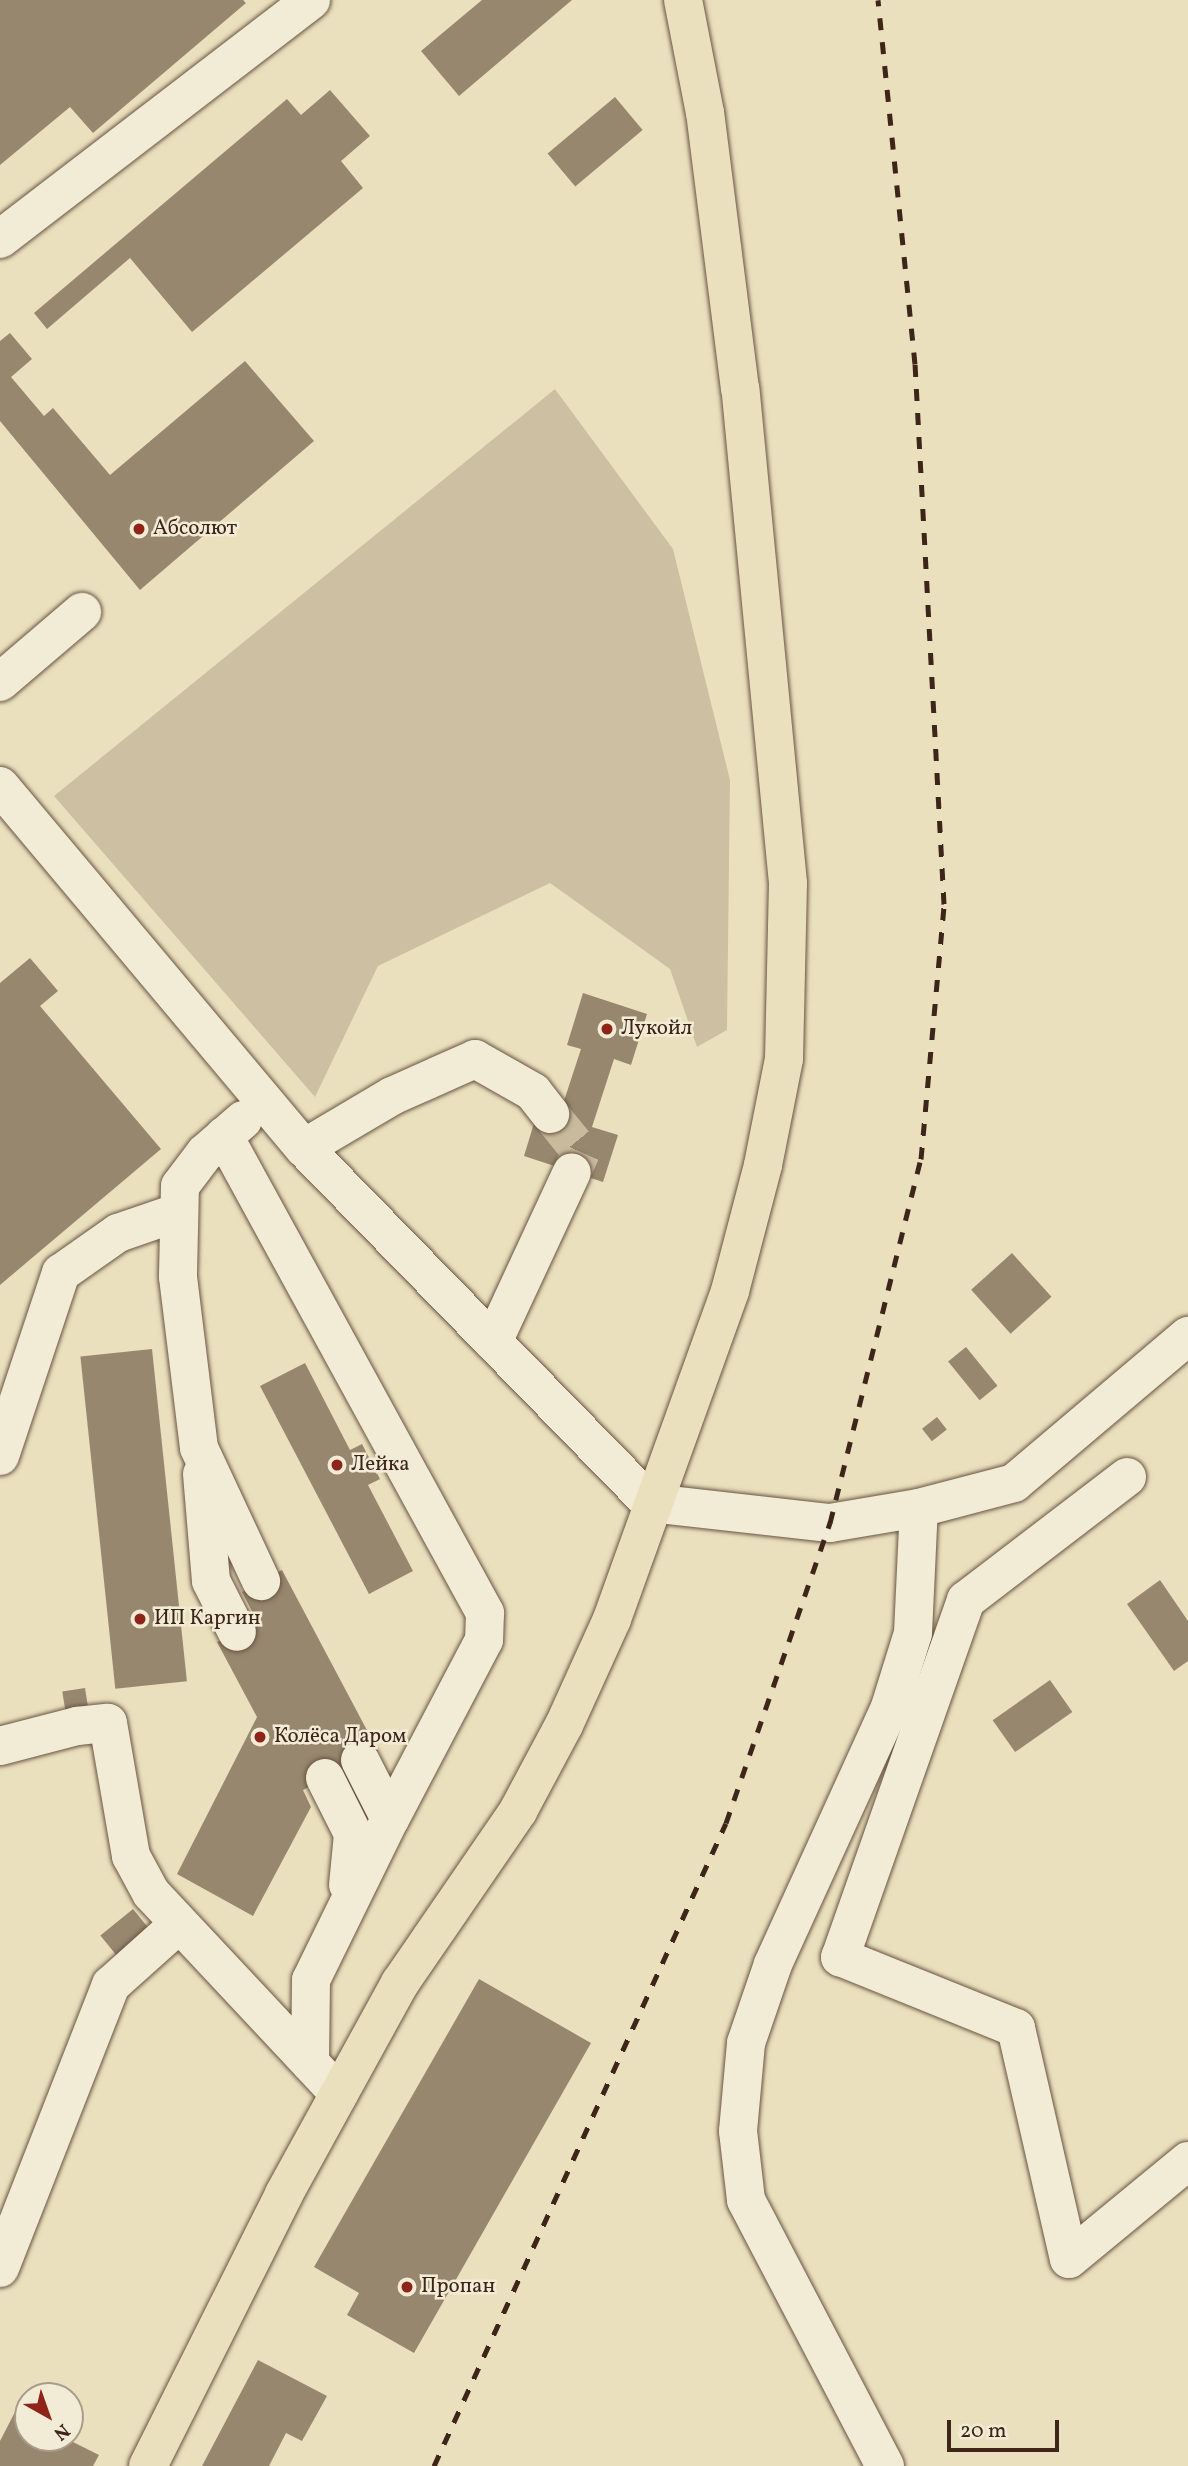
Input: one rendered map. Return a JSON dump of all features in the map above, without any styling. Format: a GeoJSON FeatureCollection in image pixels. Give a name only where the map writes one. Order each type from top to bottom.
{"type":"FeatureCollection","features":[{"type":"Feature","properties":{"kind":"main road"},"geometry":{"type":"LineString","coordinates":[[148,2466],[400,1983],[518,1811],[564,1725],[612,1619],[651,1503],[730,1291],[763,1165],[785,1045],[788,883],[769,663],[737,362],[705,113],[683,0]]}},
{"type":"Feature","properties":{"kind":"street"},"geometry":{"type":"LineString","coordinates":[[0,239],[311,0]]}},
{"type":"Feature","properties":{"kind":"street"},"geometry":{"type":"LineString","coordinates":[[0,682],[82,612]]}},
{"type":"Feature","properties":{"kind":"street"},"geometry":{"type":"LineString","coordinates":[[0,786],[304,1148],[651,1503],[831,1523],[919,1508],[1014,1483],[1188,1336]]}},
{"type":"Feature","properties":{"kind":"street"},"geometry":{"type":"LineString","coordinates":[[304,1148],[392,1096],[475,1059],[533,1092],[550,1114]]}},
{"type":"Feature","properties":{"kind":"street"},"geometry":{"type":"LineString","coordinates":[[237,1632],[211,1581],[199,1448],[178,1277],[176,1213],[180,1186],[225,1136],[264,1102]]}},
{"type":"Feature","properties":{"kind":"street"},"geometry":{"type":"LineString","coordinates":[[225,1136],[485,1614],[484,1640],[390,1819],[311,1980],[310,2063]]}},
{"type":"Feature","properties":{"kind":"street"},"geometry":{"type":"LineString","coordinates":[[493,1342],[572,1172]]}},
{"type":"Feature","properties":{"kind":"street"},"geometry":{"type":"LineString","coordinates":[[0,1456],[61,1273],[118,1233],[176,1213]]}},
{"type":"Feature","properties":{"kind":"street"},"geometry":{"type":"LineString","coordinates":[[199,1448],[261,1581]]}},
{"type":"Feature","properties":{"kind":"street"},"geometry":{"type":"LineString","coordinates":[[1127,1477],[965,1601],[840,1957],[1016,2028],[1069,2259],[1188,2161]]}},
{"type":"Feature","properties":{"kind":"street"},"geometry":{"type":"LineString","coordinates":[[886,2466],[746,2200],[738,2131],[746,2043],[773,1964],[890,1707],[912,1633],[919,1508]]}},
{"type":"Feature","properties":{"kind":"street"},"geometry":{"type":"LineString","coordinates":[[0,1746],[77,1726],[108,1723],[131,1857],[151,1893],[340,2094]]}},
{"type":"Feature","properties":{"kind":"street"},"geometry":{"type":"LineString","coordinates":[[360,1760],[390,1819]]}},
{"type":"Feature","properties":{"kind":"street"},"geometry":{"type":"LineString","coordinates":[[325,1778],[353,1834],[345,1908]]}},
{"type":"Feature","properties":{"kind":"street"},"geometry":{"type":"LineString","coordinates":[[0,2268],[111,1985],[179,1924]]}},
{"type":"Feature","properties":{"kind":"shaded area"},"geometry":{"type":"Polygon","coordinates":[[[555,389],[673,549],[730,780],[727,1030],[697,1047],[670,969],[550,883],[378,966],[315,1097],[54,796],[555,389]]]}},
{"type":"Feature","properties":{"kind":"building"},"geometry":{"type":"Polygon","coordinates":[[[0,0],[243,0],[246,3],[93,133],[70,107],[0,165],[0,0]]]}},
{"type":"Feature","properties":{"kind":"building"},"geometry":{"type":"Polygon","coordinates":[[[482,0],[572,0],[459,96],[421,51],[482,0]]]}},
{"type":"Feature","properties":{"kind":"building"},"geometry":{"type":"Polygon","coordinates":[[[330,90],[370,136],[341,161],[363,188],[192,332],[130,258],[47,329],[34,313],[287,99],[301,115],[330,90]]]}},
{"type":"Feature","properties":{"kind":"building"},"geometry":{"type":"Polygon","coordinates":[[[615,97],[643,130],[575,187],[548,154],[615,97]]]}},
{"type":"Feature","properties":{"kind":"building"},"geometry":{"type":"Polygon","coordinates":[[[10,333],[32,359],[11,377],[44,416],[53,408],[110,475],[245,361],[314,441],[140,590],[0,421],[0,341],[10,333]]]}},
{"type":"Feature","properties":{"kind":"building"},"geometry":{"type":"Polygon","coordinates":[[[30,958],[58,991],[40,1006],[161,1149],[0,1285],[0,983],[30,958]]]}},
{"type":"Feature","properties":{"kind":"building"},"geometry":{"type":"Polygon","coordinates":[[[583,993],[647,1014],[631,1065],[614,1059],[592,1127],[618,1135],[603,1182],[524,1156],[538,1110],[559,1116],[581,1049],[567,1045],[583,993]]]}},
{"type":"Feature","properties":{"kind":"building"},"geometry":{"type":"Polygon","coordinates":[[[1012,1253],[1051,1297],[1011,1334],[971,1290],[1012,1253]]]}},
{"type":"Feature","properties":{"kind":"building"},"geometry":{"type":"Polygon","coordinates":[[[966,1347],[997,1386],[980,1400],[948,1361],[966,1347]]]}},
{"type":"Feature","properties":{"kind":"building"},"geometry":{"type":"Polygon","coordinates":[[[152,1349],[187,1681],[115,1689],[80,1357],[152,1349]]]}},
{"type":"Feature","properties":{"kind":"building","name":"Лейка"},"geometry":{"type":"Polygon","coordinates":[[[305,1363],[350,1450],[362,1444],[380,1479],[368,1485],[413,1571],[369,1594],[260,1386],[305,1363]]]}},
{"type":"Feature","properties":{"kind":"building"},"geometry":{"type":"Polygon","coordinates":[[[937,1417],[947,1430],[932,1441],[922,1429],[937,1417]]]}},
{"type":"Feature","properties":{"kind":"building"},"geometry":{"type":"Polygon","coordinates":[[[282,1570],[378,1751],[303,1790],[311,1807],[253,1916],[177,1874],[257,1717],[217,1642],[257,1621],[242,1592],[282,1570]]]}},
{"type":"Feature","properties":{"kind":"building"},"geometry":{"type":"Polygon","coordinates":[[[1160,1580],[1188,1621],[1188,1661],[1174,1671],[1127,1604],[1160,1580]]]}},
{"type":"Feature","properties":{"kind":"building"},"geometry":{"type":"Polygon","coordinates":[[[1050,1680],[1072,1712],[1015,1752],[993,1720],[1050,1680]]]}},
{"type":"Feature","properties":{"kind":"building"},"geometry":{"type":"Polygon","coordinates":[[[85,1688],[88,1708],[65,1711],[62,1692],[85,1688]]]}},
{"type":"Feature","properties":{"kind":"building"},"geometry":{"type":"Polygon","coordinates":[[[133,1909],[153,1934],[120,1960],[100,1935],[133,1909]]]}},
{"type":"Feature","properties":{"kind":"building"},"geometry":{"type":"Polygon","coordinates":[[[479,1979],[591,2043],[414,2353],[347,2315],[359,2293],[314,2267],[479,1979]]]}},
{"type":"Feature","properties":{"kind":"building"},"geometry":{"type":"Polygon","coordinates":[[[258,2360],[327,2396],[302,2441],[286,2433],[269,2466],[202,2466],[258,2360]]]}},
{"type":"Feature","properties":{"kind":"building"},"geometry":{"type":"Polygon","coordinates":[[[14,2414],[14,2452],[84,2452],[84,2448],[99,2455],[93,2466],[0,2466],[0,2441],[14,2414]]]}},
{"type":"Feature","properties":{"kind":"tunnel"},"geometry":{"type":"LineString","coordinates":[[550,1114],[581,1152],[572,1172]]}},
{"type":"Feature","properties":{"kind":"railway"},"geometry":{"type":"LineString","coordinates":[[434,2466],[726,1823],[830,1523],[921,1159],[944,904],[915,364],[878,0]]}},
{"type":"Feature","properties":{"kind":"place","name":"Абсолют"},"geometry":{"type":"Point","coordinates":[139,529]}},
{"type":"Feature","properties":{"kind":"place","name":"Лукойл"},"geometry":{"type":"Point","coordinates":[607,1029]}},
{"type":"Feature","properties":{"kind":"place","name":"Лейка"},"geometry":{"type":"Point","coordinates":[337,1465]}},
{"type":"Feature","properties":{"kind":"place","name":"ИП Каргин"},"geometry":{"type":"Point","coordinates":[140,1619]}},
{"type":"Feature","properties":{"kind":"place","name":"Колёса Даром"},"geometry":{"type":"Point","coordinates":[260,1737]}},
{"type":"Feature","properties":{"kind":"place","name":"Пропан"},"geometry":{"type":"Point","coordinates":[407,2287]}}]}
